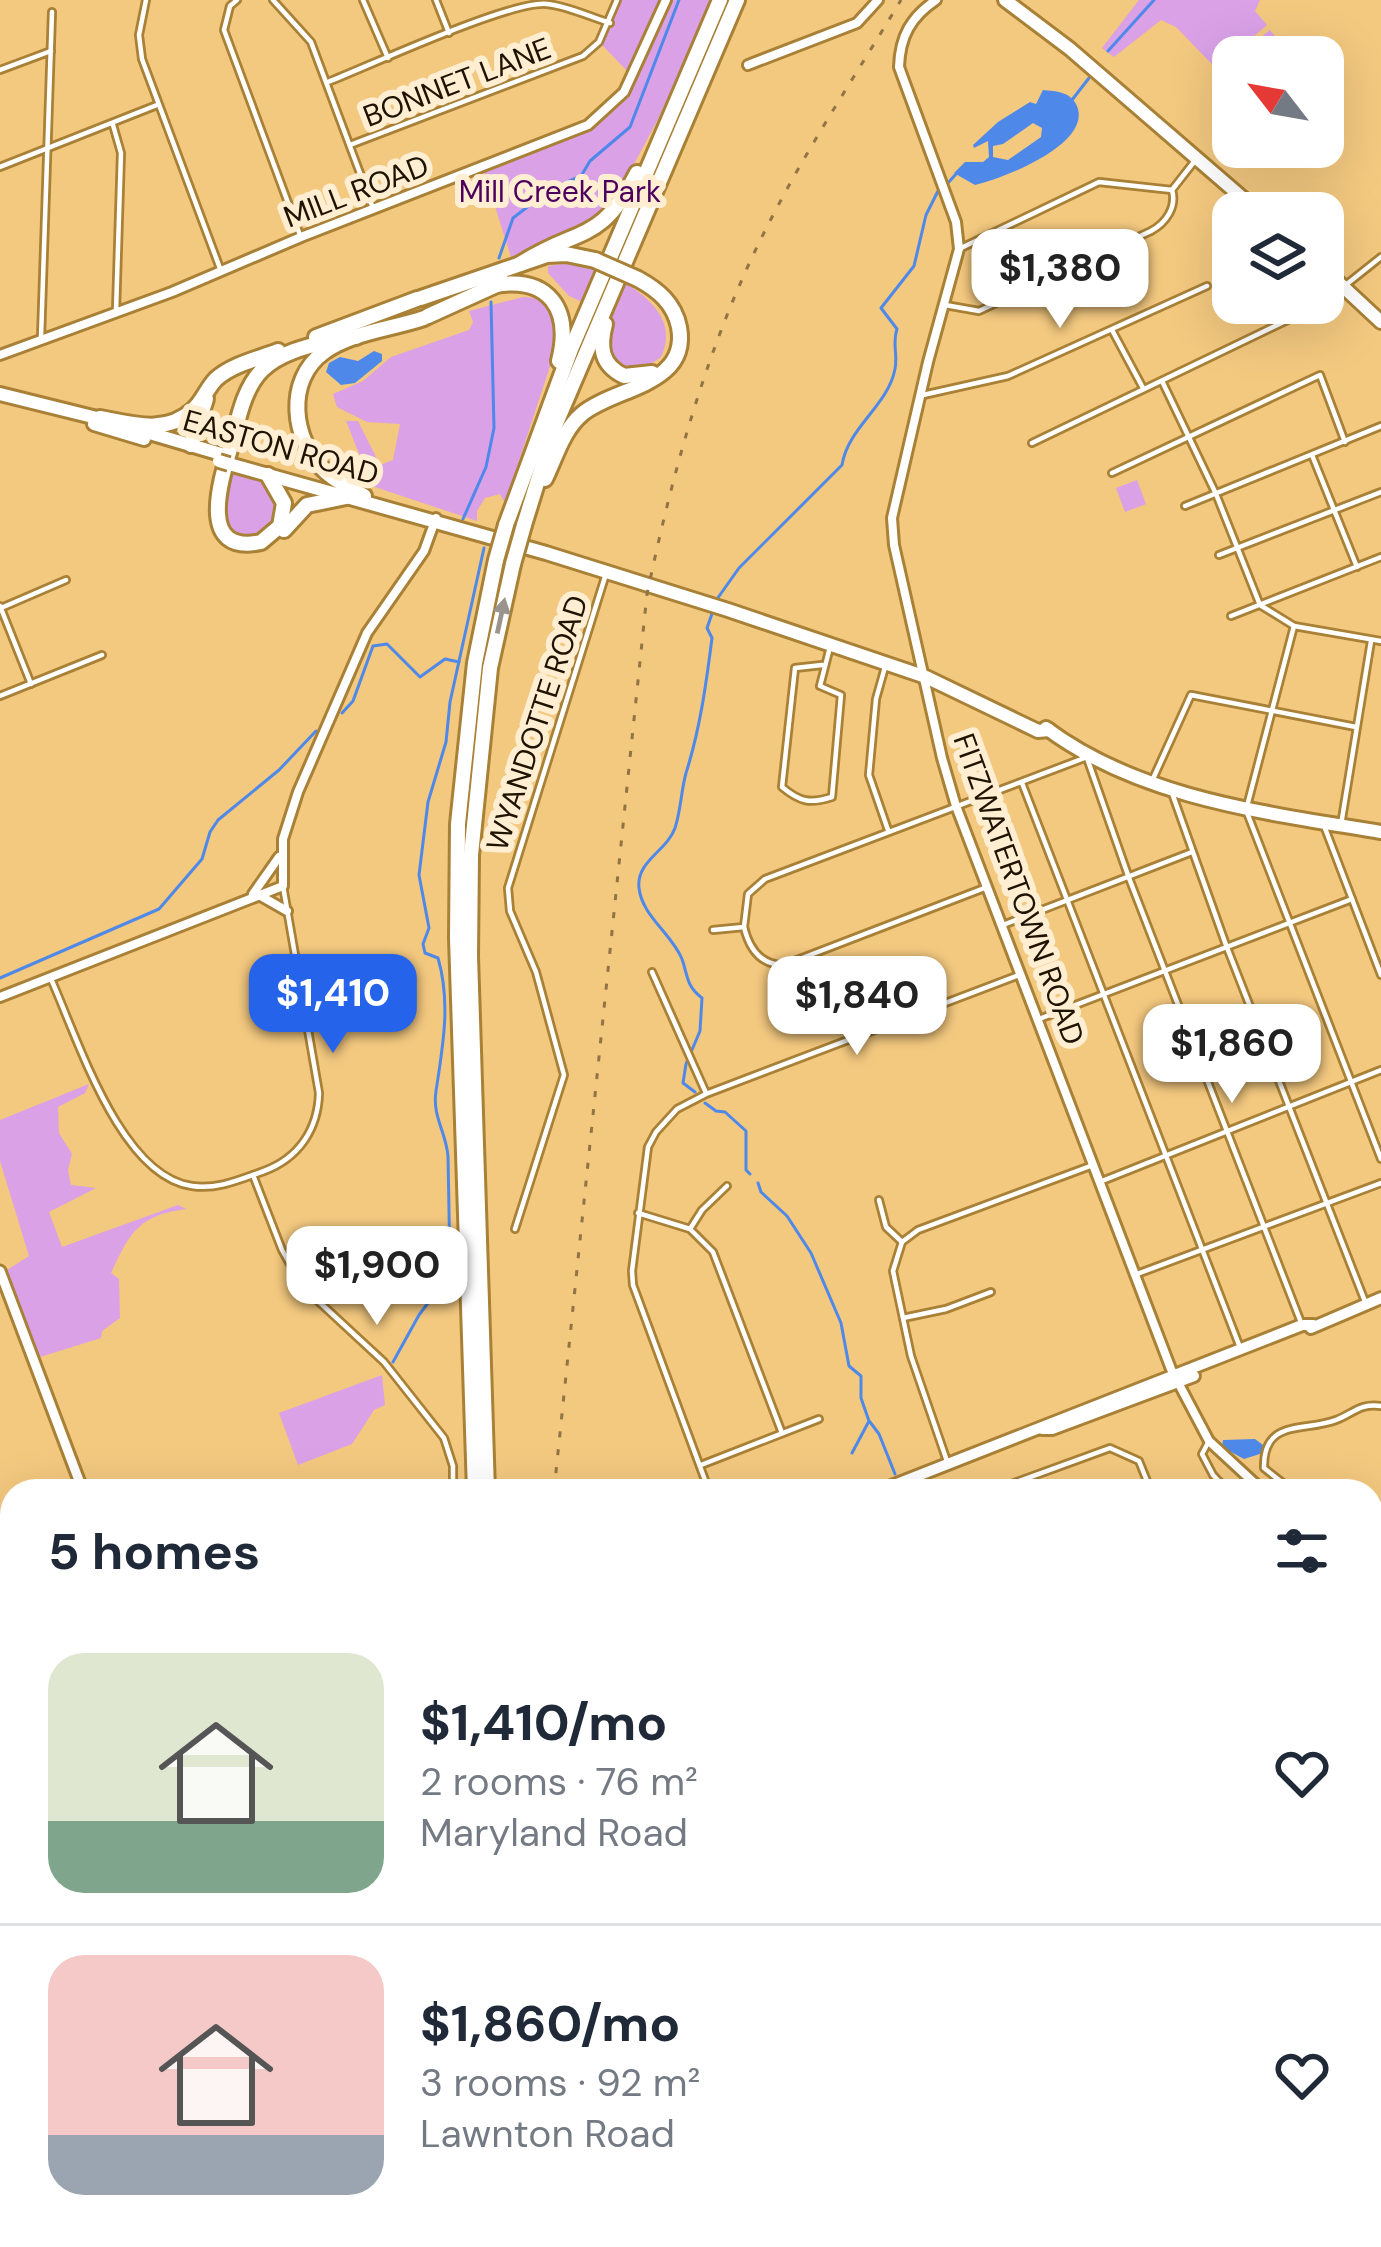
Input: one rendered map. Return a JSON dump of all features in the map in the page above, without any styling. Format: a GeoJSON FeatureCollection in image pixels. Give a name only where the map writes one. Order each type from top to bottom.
{"type":"FeatureCollection","features":[{"type":"Feature","properties":{"kind":"highway"},"geometry":{"type":"LineString","coordinates":[[476,1479],[458,962],[458,824],[475,663],[496,560],[536,443],[720,0]]}},
{"type":"Feature","properties":{"kind":"highway"},"geometry":{"type":"LineString","coordinates":[[487,1479],[470,956],[471,856],[490,668],[513,564],[554,428],[736,0]]}},
{"type":"Feature","properties":{"kind":"highway"},"geometry":{"type":"LineString","coordinates":[[1011,4],[1236,192]]}},
{"type":"Feature","properties":{"kind":"highway"},"geometry":{"type":"LineString","coordinates":[[520,264],[588,232],[614,212],[698,50]]}},
{"type":"Feature","properties":{"kind":"highway"},"geometry":{"type":"LineString","coordinates":[[100,418],[147,427],[166,425],[193,410],[217,379],[280,350],[520,264],[557,254],[594,263],[664,296],[680,332],[677,352],[666,371],[593,406],[570,427],[524,525]]}},
{"type":"Feature","properties":{"kind":"highway"},"geometry":{"type":"LineString","coordinates":[[364,496],[329,475],[301,433],[300,388],[311,364],[326,351],[356,338],[426,317],[555,261],[594,263]]}},
{"type":"Feature","properties":{"kind":"highway"},"geometry":{"type":"LineString","coordinates":[[625,262],[603,331],[602,350],[612,370],[633,377],[662,366],[674,334],[662,304],[637,281]]}},
{"type":"Feature","properties":{"kind":"highway"},"geometry":{"type":"LineString","coordinates":[[495,286],[520,282],[539,287],[562,320],[563,343],[536,443]]}},
{"type":"Feature","properties":{"kind":"highway"},"geometry":{"type":"LineString","coordinates":[[1345,288],[1381,322]]}},
{"type":"Feature","properties":{"kind":"highway"},"geometry":{"type":"LineString","coordinates":[[268,475],[284,503],[280,526],[261,542],[236,541],[222,528],[216,501],[251,384],[281,357],[347,336],[356,338]]}},
{"type":"Feature","properties":{"kind":"highway"},"geometry":{"type":"LineString","coordinates":[[280,350],[261,364],[245,387],[213,496],[213,522],[230,543],[256,548],[274,541],[308,505],[346,497]]}},
{"type":"Feature","properties":{"kind":"highway"},"geometry":{"type":"LineString","coordinates":[[191,446],[217,379]]}},
{"type":"Feature","properties":{"kind":"highway","name":"EASTON ROAD"},"geometry":{"type":"LineString","coordinates":[[0,398],[364,496],[436,520]]}},
{"type":"Feature","properties":{"kind":"highway","name":"EASTON ROAD"},"geometry":{"type":"LineString","coordinates":[[0,398],[100,418],[268,475],[540,549],[886,664],[925,672]]}},
{"type":"Feature","properties":{"kind":"highway","name":"EASTON ROAD"},"geometry":{"type":"LineString","coordinates":[[790,631],[809,632],[925,672],[1038,731],[1048,730],[1086,754],[1170,789],[1246,810],[1381,832]]}},
{"type":"Feature","properties":{"kind":"main road"},"geometry":{"type":"LineString","coordinates":[[0,1271],[78,1479]]}},
{"type":"Feature","properties":{"kind":"main road"},"geometry":{"type":"LineString","coordinates":[[1175,1379],[1381,1298]]}},
{"type":"Feature","properties":{"kind":"main road"},"geometry":{"type":"LineString","coordinates":[[911,1479],[1039,1430],[1052,1430],[1308,1325]]}},
{"type":"Feature","properties":{"kind":"street"},"geometry":{"type":"LineString","coordinates":[[146,0],[139,35],[142,59],[220,271]]}},
{"type":"Feature","properties":{"kind":"street"},"geometry":{"type":"LineString","coordinates":[[237,0],[230,6],[224,30],[301,237]]}},
{"type":"Feature","properties":{"kind":"street"},"geometry":{"type":"LineString","coordinates":[[273,0],[311,42],[374,210]]}},
{"type":"Feature","properties":{"kind":"street"},"geometry":{"type":"LineString","coordinates":[[363,0],[388,58]]}},
{"type":"Feature","properties":{"kind":"street"},"geometry":{"type":"LineString","coordinates":[[436,0],[449,33]]}},
{"type":"Feature","properties":{"kind":"street"},"geometry":{"type":"LineString","coordinates":[[509,0],[514,10]]}},
{"type":"Feature","properties":{"kind":"street"},"geometry":{"type":"LineString","coordinates":[[328,82],[514,10],[546,4],[610,23],[617,0]]}},
{"type":"Feature","properties":{"kind":"street","name":"MILL ROAD"},"geometry":{"type":"LineString","coordinates":[[0,356],[588,125],[623,92],[666,0]]}},
{"type":"Feature","properties":{"kind":"street"},"geometry":{"type":"LineString","coordinates":[[748,65],[857,23],[878,0]]}},
{"type":"Feature","properties":{"kind":"street","name":"FITZWATERTOWN ROAD"},"geometry":{"type":"LineString","coordinates":[[936,0],[908,26],[899,67],[956,222],[959,249],[891,526],[956,806],[1175,1379],[1209,1441],[1247,1479]]}},
{"type":"Feature","properties":{"kind":"street"},"geometry":{"type":"LineString","coordinates":[[41,338],[52,12]]}},
{"type":"Feature","properties":{"kind":"street","name":"BONNET LANE"},"geometry":{"type":"LineString","coordinates":[[350,145],[583,56],[610,23]]}},
{"type":"Feature","properties":{"kind":"street"},"geometry":{"type":"LineString","coordinates":[[0,70],[51,51]]}},
{"type":"Feature","properties":{"kind":"street"},"geometry":{"type":"LineString","coordinates":[[0,167],[157,105]]}},
{"type":"Feature","properties":{"kind":"street"},"geometry":{"type":"LineString","coordinates":[[113,124],[121,153],[116,310]]}},
{"type":"Feature","properties":{"kind":"street"},"geometry":{"type":"LineString","coordinates":[[945,305],[979,311],[1151,232],[1160,226],[1172,206],[1172,190],[1197,158]]}},
{"type":"Feature","properties":{"kind":"street"},"geometry":{"type":"LineString","coordinates":[[959,249],[1099,182],[1172,190]]}},
{"type":"Feature","properties":{"kind":"street"},"geometry":{"type":"LineString","coordinates":[[1345,288],[1381,257]]}},
{"type":"Feature","properties":{"kind":"street"},"geometry":{"type":"LineString","coordinates":[[920,395],[1008,376],[1207,286]]}},
{"type":"Feature","properties":{"kind":"street"},"geometry":{"type":"LineString","coordinates":[[1033,443],[1280,324]]}},
{"type":"Feature","properties":{"kind":"street"},"geometry":{"type":"LineString","coordinates":[[1112,330],[1143,388]]}},
{"type":"Feature","properties":{"kind":"street"},"geometry":{"type":"LineString","coordinates":[[1112,472],[1320,375],[1345,442]]}},
{"type":"Feature","properties":{"kind":"street"},"geometry":{"type":"LineString","coordinates":[[1162,382],[1216,494],[1260,605],[1294,626],[1381,641]]}},
{"type":"Feature","properties":{"kind":"street"},"geometry":{"type":"LineString","coordinates":[[1185,506],[1381,426]]}},
{"type":"Feature","properties":{"kind":"street"},"geometry":{"type":"LineString","coordinates":[[1312,455],[1357,567]]}},
{"type":"Feature","properties":{"kind":"street"},"geometry":{"type":"LineString","coordinates":[[1220,555],[1381,492]]}},
{"type":"Feature","properties":{"kind":"street"},"geometry":{"type":"LineString","coordinates":[[246,900],[267,878],[282,850],[293,804],[359,648],[424,551],[436,520]]}},
{"type":"Feature","properties":{"kind":"street"},"geometry":{"type":"LineString","coordinates":[[1231,616],[1381,557]]}},
{"type":"Feature","properties":{"kind":"street","name":"WYANDOTTE ROAD"},"geometry":{"type":"LineString","coordinates":[[514,1229],[564,1075],[536,972],[510,911],[508,888],[607,572]]}},
{"type":"Feature","properties":{"kind":"street"},"geometry":{"type":"LineString","coordinates":[[31,684],[0,607],[66,580]]}},
{"type":"Feature","properties":{"kind":"street"},"geometry":{"type":"LineString","coordinates":[[1294,626],[1246,810],[1381,1159]]}},
{"type":"Feature","properties":{"kind":"street"},"geometry":{"type":"LineString","coordinates":[[1341,825],[1371,640]]}},
{"type":"Feature","properties":{"kind":"street"},"geometry":{"type":"LineString","coordinates":[[822,665],[795,668],[782,788],[797,800],[812,803],[832,797],[841,695],[820,686],[830,646]]}},
{"type":"Feature","properties":{"kind":"street"},"geometry":{"type":"LineString","coordinates":[[0,696],[102,655]]}},
{"type":"Feature","properties":{"kind":"street"},"geometry":{"type":"LineString","coordinates":[[886,664],[876,699],[869,776],[888,830]]}},
{"type":"Feature","properties":{"kind":"street"},"geometry":{"type":"LineString","coordinates":[[1151,781],[1191,695],[1356,727]]}},
{"type":"Feature","properties":{"kind":"street"},"geometry":{"type":"LineString","coordinates":[[987,887],[784,965],[756,955],[744,927],[746,900],[758,883],[1086,754],[1265,1228],[1308,1325]]}},
{"type":"Feature","properties":{"kind":"street"},"geometry":{"type":"LineString","coordinates":[[1022,783],[1241,1350]]}},
{"type":"Feature","properties":{"kind":"street"},"geometry":{"type":"LineString","coordinates":[[1170,789],[1366,1304]]}},
{"type":"Feature","properties":{"kind":"street"},"geometry":{"type":"LineString","coordinates":[[1323,823],[1380,971]]}},
{"type":"Feature","properties":{"kind":"street"},"geometry":{"type":"LineString","coordinates":[[50,976],[124,1137],[151,1168],[190,1186],[214,1187],[293,1155],[308,1138],[319,1104],[283,886],[282,850]]}},
{"type":"Feature","properties":{"kind":"street"},"geometry":{"type":"LineString","coordinates":[[1003,925],[1192,852]]}},
{"type":"Feature","properties":{"kind":"street"},"geometry":{"type":"LineString","coordinates":[[0,997],[283,886]]}},
{"type":"Feature","properties":{"kind":"street"},"geometry":{"type":"LineString","coordinates":[[258,895],[271,898],[287,911]]}},
{"type":"Feature","properties":{"kind":"street"},"geometry":{"type":"LineString","coordinates":[[1039,1019],[1352,899]]}},
{"type":"Feature","properties":{"kind":"street"},"geometry":{"type":"LineString","coordinates":[[713,930],[744,927]]}},
{"type":"Feature","properties":{"kind":"street"},"geometry":{"type":"LineString","coordinates":[[652,972],[706,1094]]}},
{"type":"Feature","properties":{"kind":"street"},"geometry":{"type":"LineString","coordinates":[[705,1479],[633,1285],[638,1213],[648,1147],[656,1132],[677,1109],[706,1094],[1022,974]]}},
{"type":"Feature","properties":{"kind":"street"},"geometry":{"type":"LineString","coordinates":[[1100,1182],[1381,1070]]}},
{"type":"Feature","properties":{"kind":"street"},"geometry":{"type":"LineString","coordinates":[[948,1465],[915,1369],[893,1271],[902,1242],[918,1230],[1093,1165]]}},
{"type":"Feature","properties":{"kind":"street"},"geometry":{"type":"LineString","coordinates":[[253,1175],[282,1250],[303,1287],[383,1362],[444,1438],[454,1479]]}},
{"type":"Feature","properties":{"kind":"street"},"geometry":{"type":"LineString","coordinates":[[1137,1274],[1381,1183]]}},
{"type":"Feature","properties":{"kind":"street"},"geometry":{"type":"LineString","coordinates":[[691,1229],[702,1210],[727,1186]]}},
{"type":"Feature","properties":{"kind":"street"},"geometry":{"type":"LineString","coordinates":[[879,1200],[886,1226],[902,1242]]}},
{"type":"Feature","properties":{"kind":"street"},"geometry":{"type":"LineString","coordinates":[[638,1213],[691,1229],[713,1252],[782,1433]]}},
{"type":"Feature","properties":{"kind":"street"},"geometry":{"type":"LineString","coordinates":[[903,1318],[991,1292]]}},
{"type":"Feature","properties":{"kind":"street"},"geometry":{"type":"LineString","coordinates":[[1278,1479],[1264,1468],[1266,1450],[1276,1436],[1302,1425],[1336,1420],[1363,1405],[1381,1406]]}},
{"type":"Feature","properties":{"kind":"street"},"geometry":{"type":"LineString","coordinates":[[700,1466],[819,1419]]}},
{"type":"Feature","properties":{"kind":"street"},"geometry":{"type":"LineString","coordinates":[[1209,1441],[1202,1454],[1215,1479]]}},
{"type":"Feature","properties":{"kind":"street"},"geometry":{"type":"LineString","coordinates":[[1025,1479],[1110,1448],[1139,1461],[1146,1479]]}},
{"type":"Feature","properties":{"kind":"green space","name":"Mill Creek Park"},"geometry":{"type":"Polygon","coordinates":[[[621,0],[713,0],[611,207],[577,232],[511,257],[484,172],[568,138],[620,98],[634,78],[602,45],[621,0]]]}},
{"type":"Feature","properties":{"kind":"green space"},"geometry":{"type":"Polygon","coordinates":[[[1139,0],[1260,0],[1255,11],[1267,25],[1254,36],[1212,36],[1212,64],[1176,27],[1161,20],[1114,57],[1102,48],[1139,0]]]}},
{"type":"Feature","properties":{"kind":"green space"},"geometry":{"type":"Polygon","coordinates":[[[568,263],[601,271],[584,303],[569,296],[548,273],[548,266],[568,263]]]}},
{"type":"Feature","properties":{"kind":"green space"},"geometry":{"type":"Polygon","coordinates":[[[625,283],[653,305],[666,334],[661,357],[639,372],[619,368],[609,347],[609,326],[625,283]]]}},
{"type":"Feature","properties":{"kind":"green space"},"geometry":{"type":"Polygon","coordinates":[[[523,297],[541,301],[552,313],[556,348],[505,503],[500,494],[485,498],[477,521],[372,486],[346,421],[358,421],[380,465],[393,460],[400,424],[367,422],[337,407],[333,394],[363,381],[391,357],[469,330],[473,322],[469,311],[523,297]]]}},
{"type":"Feature","properties":{"kind":"green space"},"geometry":{"type":"Polygon","coordinates":[[[226,470],[256,480],[273,496],[278,518],[260,538],[244,538],[223,524],[226,470]]]}},
{"type":"Feature","properties":{"kind":"green space"},"geometry":{"type":"Polygon","coordinates":[[[1137,480],[1146,504],[1125,512],[1116,488],[1137,480]]]}},
{"type":"Feature","properties":{"kind":"green space"},"geometry":{"type":"Polygon","coordinates":[[[89,1084],[85,1093],[58,1107],[59,1133],[72,1154],[71,1185],[96,1188],[49,1212],[62,1247],[178,1205],[186,1209],[157,1216],[131,1236],[111,1273],[119,1279],[120,1318],[102,1331],[101,1338],[40,1357],[6,1276],[7,1270],[29,1256],[0,1161],[0,1120],[89,1084]]]}},
{"type":"Feature","properties":{"kind":"green space"},"geometry":{"type":"Polygon","coordinates":[[[382,1375],[385,1405],[374,1410],[352,1444],[298,1465],[279,1413],[382,1375]]]}},
{"type":"Feature","properties":{"kind":"water"},"geometry":{"type":"Polygon","coordinates":[[[1043,90],[1066,95],[1076,104],[1079,118],[1060,145],[1024,167],[975,185],[954,173],[965,162],[983,162],[989,157],[988,141],[973,145],[998,122],[1030,102],[1036,104],[1043,90]],[[1033,123],[993,146],[993,157],[1008,160],[1041,137],[1042,128],[1033,123]]]}},
{"type":"Feature","properties":{"kind":"water"},"geometry":{"type":"Polygon","coordinates":[[[374,351],[382,354],[382,361],[355,383],[341,385],[326,372],[329,363],[340,357],[358,361],[374,351]]]}},
{"type":"Feature","properties":{"kind":"water"},"geometry":{"type":"Polygon","coordinates":[[[1255,1439],[1263,1445],[1263,1453],[1244,1459],[1222,1447],[1223,1440],[1255,1439]]]}},
{"type":"Feature","properties":{"kind":"waterway"},"geometry":{"type":"LineString","coordinates":[[499,258],[513,218],[551,189],[581,176],[590,161],[630,127],[679,0]]}},
{"type":"Feature","properties":{"kind":"waterway"},"geometry":{"type":"LineString","coordinates":[[1108,51],[1154,0]]}},
{"type":"Feature","properties":{"kind":"waterway"},"geometry":{"type":"LineString","coordinates":[[1072,100],[1089,78]]}},
{"type":"Feature","properties":{"kind":"waterway"},"geometry":{"type":"LineString","coordinates":[[948,183],[956,174]]}},
{"type":"Feature","properties":{"kind":"waterway"},"geometry":{"type":"LineString","coordinates":[[717,599],[739,568],[842,465],[852,439],[885,394],[895,369],[897,329],[881,308],[914,266],[926,215],[938,191]]}},
{"type":"Feature","properties":{"kind":"waterway"},"geometry":{"type":"LineString","coordinates":[[463,519],[486,467],[494,428],[491,302]]}},
{"type":"Feature","properties":{"kind":"waterway"},"geometry":{"type":"LineString","coordinates":[[393,1362],[450,1265],[448,1156],[435,1100],[445,1024],[444,991],[438,958],[425,953],[423,944],[429,928],[419,875],[428,802],[446,742],[450,702],[484,548]]}},
{"type":"Feature","properties":{"kind":"waterway"},"geometry":{"type":"LineString","coordinates":[[695,1092],[683,1083],[700,1031],[702,998],[690,985],[677,950],[641,898],[639,879],[677,821],[702,707],[712,638],[707,628],[714,608]]}},
{"type":"Feature","properties":{"kind":"waterway"},"geometry":{"type":"LineString","coordinates":[[342,713],[353,701],[373,646],[387,644],[420,677],[445,659],[459,662]]}},
{"type":"Feature","properties":{"kind":"waterway"},"geometry":{"type":"LineString","coordinates":[[0,978],[159,909],[202,859],[218,820],[279,770],[316,731]]}},
{"type":"Feature","properties":{"kind":"waterway"},"geometry":{"type":"LineString","coordinates":[[705,1103],[725,1112],[746,1131],[746,1170],[750,1174]]}},
{"type":"Feature","properties":{"kind":"waterway"},"geometry":{"type":"LineString","coordinates":[[758,1183],[811,1253],[841,1323],[849,1366],[861,1376],[861,1398],[869,1421],[852,1453]]}},
{"type":"Feature","properties":{"kind":"waterway"},"geometry":{"type":"LineString","coordinates":[[870,1422],[895,1474]]}},
{"type":"Feature","properties":{"kind":"railway"},"geometry":{"type":"LineString","coordinates":[[555,1479],[647,594],[658,546],[696,403],[748,265],[801,165],[901,0]]}}]}
